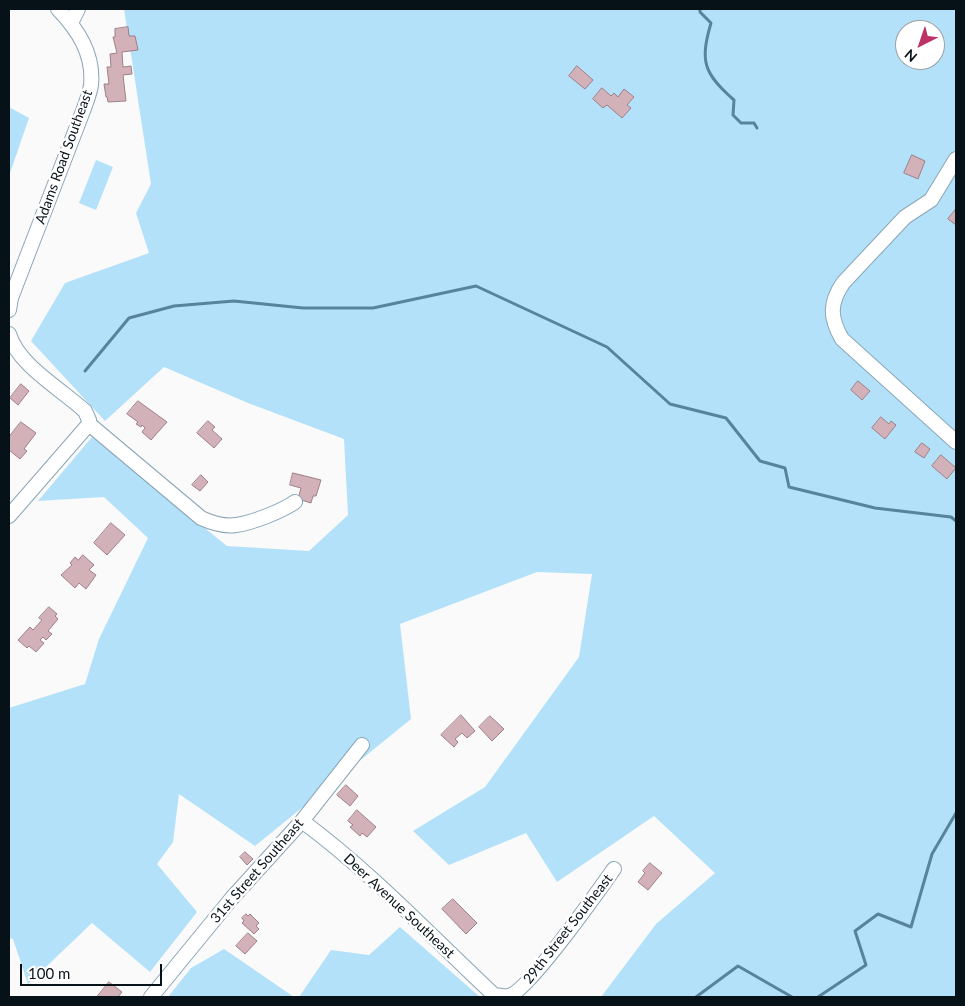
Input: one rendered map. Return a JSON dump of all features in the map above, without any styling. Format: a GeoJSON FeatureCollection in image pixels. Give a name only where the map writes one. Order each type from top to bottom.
{"type":"FeatureCollection","features":[{"type":"Feature","properties":{"kind":"street","name":"Adams Road Southeast"},"geometry":{"type":"LineString","coordinates":[[9,310],[11,298],[91,86],[90,63],[84,43],[71,22],[58,9]]}},
{"type":"Feature","properties":{"kind":"street"},"geometry":{"type":"LineString","coordinates":[[71,22],[78,9]]}},
{"type":"Feature","properties":{"kind":"street"},"geometry":{"type":"LineString","coordinates":[[956,159],[931,200],[905,217],[843,283],[835,294],[832,318],[842,339],[956,442]]}},
{"type":"Feature","properties":{"kind":"street"},"geometry":{"type":"LineString","coordinates":[[9,334],[21,356],[85,411],[90,420],[89,424],[9,516]]}},
{"type":"Feature","properties":{"kind":"street"},"geometry":{"type":"LineString","coordinates":[[89,424],[201,518],[217,524],[236,525],[284,510],[295,502]]}},
{"type":"Feature","properties":{"kind":"street","name":"31st Street Southeast"},"geometry":{"type":"LineString","coordinates":[[151,997],[232,898],[302,821],[362,745]]}},
{"type":"Feature","properties":{"kind":"street","name":"Deer Avenue Southeast"},"geometry":{"type":"LineString","coordinates":[[302,821],[324,837],[377,885],[494,995]]}},
{"type":"Feature","properties":{"kind":"street","name":"29th Street Southeast"},"geometry":{"type":"LineString","coordinates":[[494,995],[510,996],[523,987],[570,929],[614,869]]}},
{"type":"Feature","properties":{"kind":"shaded area"},"geometry":{"type":"Polygon","coordinates":[[[124,9],[956,9],[956,997],[601,997],[656,924],[715,873],[654,816],[557,882],[526,833],[449,865],[413,831],[485,787],[579,657],[592,574],[537,572],[400,624],[411,719],[255,846],[179,794],[173,842],[157,864],[197,912],[150,972],[92,923],[28,984],[13,939],[9,938],[9,708],[85,684],[99,639],[148,538],[104,497],[38,501],[92,437],[227,546],[309,551],[348,515],[344,439],[248,403],[164,367],[105,421],[31,341],[65,283],[149,253],[136,213],[151,184],[124,9]]]}},
{"type":"Feature","properties":{"kind":"shaded area"},"geometry":{"type":"Polygon","coordinates":[[[9,107],[29,118],[9,176],[9,107]]]}},
{"type":"Feature","properties":{"kind":"shaded area"},"geometry":{"type":"Polygon","coordinates":[[[96,160],[113,167],[96,210],[79,203],[96,160]]]}},
{"type":"Feature","properties":{"kind":"shaded area"},"geometry":{"type":"Polygon","coordinates":[[[400,927],[480,997],[299,997],[331,950],[369,955],[400,927]]]}},
{"type":"Feature","properties":{"kind":"shaded area"},"geometry":{"type":"Polygon","coordinates":[[[224,949],[294,997],[168,997],[191,968],[224,949]]]}},
{"type":"Feature","properties":{"kind":"building"},"geometry":{"type":"Polygon","coordinates":[[[128,27],[129,36],[135,36],[138,50],[122,52],[123,67],[131,66],[132,74],[123,75],[126,101],[108,102],[104,84],[109,84],[107,67],[111,67],[110,54],[117,53],[113,37],[115,37],[115,29],[128,27]]]}},
{"type":"Feature","properties":{"kind":"building"},"geometry":{"type":"Polygon","coordinates":[[[577,66],[593,80],[585,89],[569,76],[577,66]]]}},
{"type":"Feature","properties":{"kind":"building"},"geometry":{"type":"Polygon","coordinates":[[[602,88],[611,96],[614,93],[618,97],[624,89],[634,97],[627,105],[631,108],[622,118],[607,105],[603,108],[593,99],[602,88]]]}},
{"type":"Feature","properties":{"kind":"building"},"geometry":{"type":"Polygon","coordinates":[[[912,155],[925,161],[918,179],[904,173],[912,155]]]}},
{"type":"Feature","properties":{"kind":"building"},"geometry":{"type":"Polygon","coordinates":[[[956,209],[956,225],[948,219],[956,209]]]}},
{"type":"Feature","properties":{"kind":"building"},"geometry":{"type":"Polygon","coordinates":[[[858,381],[870,391],[862,400],[851,390],[858,381]]]}},
{"type":"Feature","properties":{"kind":"building"},"geometry":{"type":"Polygon","coordinates":[[[21,384],[29,391],[18,405],[10,398],[21,384]]]}},
{"type":"Feature","properties":{"kind":"building"},"geometry":{"type":"Polygon","coordinates":[[[138,401],[167,422],[151,440],[142,432],[145,428],[142,425],[141,427],[136,424],[138,422],[127,414],[138,401]]]}},
{"type":"Feature","properties":{"kind":"building"},"geometry":{"type":"Polygon","coordinates":[[[881,417],[889,424],[891,421],[896,425],[885,439],[872,428],[881,417]]]}},
{"type":"Feature","properties":{"kind":"building"},"geometry":{"type":"Polygon","coordinates":[[[208,421],[215,427],[212,430],[222,439],[214,448],[197,433],[208,421]]]}},
{"type":"Feature","properties":{"kind":"building"},"geometry":{"type":"Polygon","coordinates":[[[21,422],[36,433],[24,449],[27,451],[20,459],[9,450],[9,437],[21,422]]]}},
{"type":"Feature","properties":{"kind":"building"},"geometry":{"type":"Polygon","coordinates":[[[922,443],[930,449],[924,458],[915,452],[922,443]]]}},
{"type":"Feature","properties":{"kind":"building"},"geometry":{"type":"Polygon","coordinates":[[[941,455],[956,468],[947,479],[932,466],[941,455]]]}},
{"type":"Feature","properties":{"kind":"building"},"geometry":{"type":"Polygon","coordinates":[[[293,473],[321,480],[316,496],[313,496],[311,503],[298,499],[301,488],[290,485],[293,473]]]}},
{"type":"Feature","properties":{"kind":"building"},"geometry":{"type":"Polygon","coordinates":[[[201,475],[208,482],[200,491],[192,485],[201,475]]]}},
{"type":"Feature","properties":{"kind":"building"},"geometry":{"type":"Polygon","coordinates":[[[111,523],[125,535],[107,555],[94,543],[111,523]]]}},
{"type":"Feature","properties":{"kind":"building"},"geometry":{"type":"Polygon","coordinates":[[[83,555],[94,565],[89,570],[96,575],[86,589],[79,583],[75,588],[61,575],[72,565],[70,563],[75,557],[78,560],[83,555]]]}},
{"type":"Feature","properties":{"kind":"building"},"geometry":{"type":"Polygon","coordinates":[[[49,607],[57,614],[55,616],[58,619],[48,631],[52,634],[46,640],[43,637],[40,640],[44,643],[36,652],[29,646],[27,648],[18,640],[30,627],[33,630],[42,620],[39,618],[49,607]]]}},
{"type":"Feature","properties":{"kind":"building"},"geometry":{"type":"Polygon","coordinates":[[[461,715],[475,731],[467,738],[462,733],[455,739],[458,742],[454,747],[441,735],[461,715]]]}},
{"type":"Feature","properties":{"kind":"building"},"geometry":{"type":"Polygon","coordinates":[[[490,716],[504,729],[492,741],[479,727],[490,716]]]}},
{"type":"Feature","properties":{"kind":"building"},"geometry":{"type":"Polygon","coordinates":[[[346,785],[358,796],[350,806],[337,795],[346,785]]]}},
{"type":"Feature","properties":{"kind":"building"},"geometry":{"type":"Polygon","coordinates":[[[357,810],[376,827],[367,837],[362,833],[360,836],[350,827],[353,825],[348,821],[357,810]]]}},
{"type":"Feature","properties":{"kind":"building"},"geometry":{"type":"Polygon","coordinates":[[[245,852],[253,859],[247,865],[240,857],[245,852]]]}},
{"type":"Feature","properties":{"kind":"building"},"geometry":{"type":"Polygon","coordinates":[[[650,863],[662,873],[648,890],[638,882],[645,873],[643,871],[650,863]]]}},
{"type":"Feature","properties":{"kind":"building"},"geometry":{"type":"Polygon","coordinates":[[[453,899],[477,923],[466,934],[442,909],[453,899]]]}},
{"type":"Feature","properties":{"kind":"building"},"geometry":{"type":"Polygon","coordinates":[[[246,914],[248,916],[250,914],[259,923],[256,926],[259,929],[254,934],[242,923],[244,921],[242,918],[246,914]]]}},
{"type":"Feature","properties":{"kind":"building"},"geometry":{"type":"Polygon","coordinates":[[[248,933],[257,941],[245,954],[236,946],[248,933]]]}},
{"type":"Feature","properties":{"kind":"building"},"geometry":{"type":"Polygon","coordinates":[[[109,982],[122,992],[118,997],[97,997],[109,982]]]}},
{"type":"Feature","properties":{"kind":"waterway"},"geometry":{"type":"LineString","coordinates":[[700,9],[700,12],[711,23],[705,57],[710,74],[734,100],[733,115],[741,123],[754,123],[757,128]]}},
{"type":"Feature","properties":{"kind":"waterway"},"geometry":{"type":"LineString","coordinates":[[85,371],[129,318],[174,306],[234,301],[303,308],[373,308],[476,286],[607,347],[670,404],[726,418],[760,461],[785,468],[789,487],[875,508],[951,517],[956,521]]}},
{"type":"Feature","properties":{"kind":"waterway"},"geometry":{"type":"LineString","coordinates":[[818,997],[866,965],[855,931],[878,914],[911,927],[932,854],[956,813]]}},
{"type":"Feature","properties":{"kind":"waterway"},"geometry":{"type":"LineString","coordinates":[[696,997],[738,966],[792,997]]}}]}
